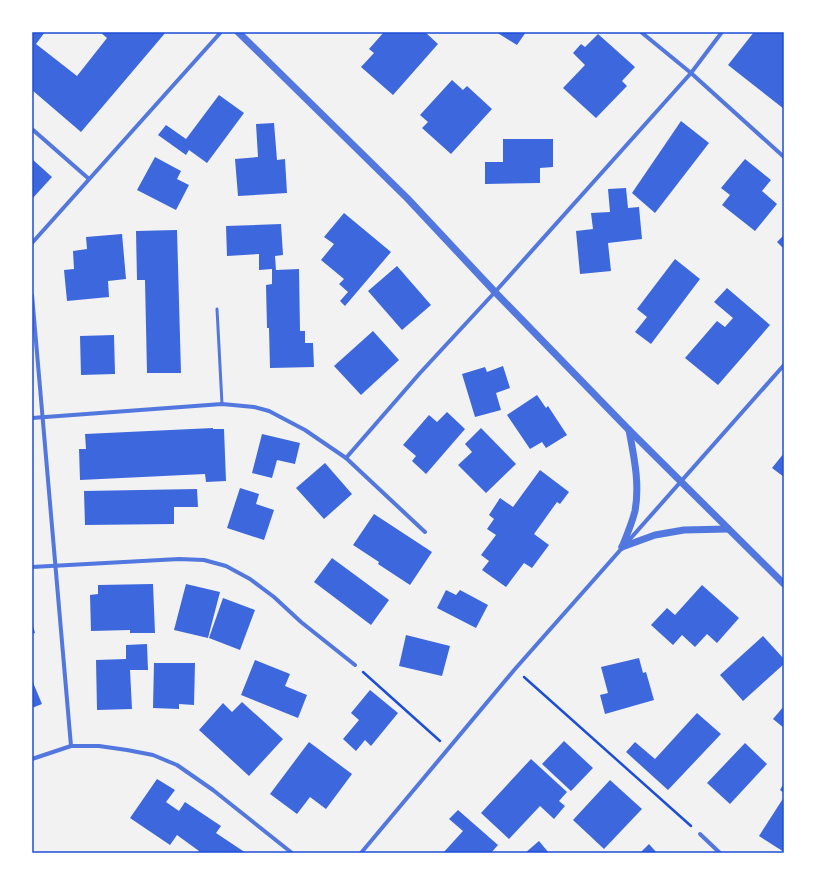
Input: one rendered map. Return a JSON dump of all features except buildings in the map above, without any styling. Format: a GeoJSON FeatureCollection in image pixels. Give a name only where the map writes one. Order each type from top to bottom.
{"type":"FeatureCollection","features":[{"type":"Feature","properties":{"kind":"street"},"geometry":{"type":"LineString","coordinates":[[32,243],[221,32]]}},
{"type":"Feature","properties":{"kind":"street"},"geometry":{"type":"LineString","coordinates":[[238,32],[407,198],[495,292],[679,482],[784,584]]}},
{"type":"Feature","properties":{"kind":"street"},"geometry":{"type":"LineString","coordinates":[[641,32],[691,73],[784,157]]}},
{"type":"Feature","properties":{"kind":"street"},"geometry":{"type":"LineString","coordinates":[[346,458],[420,372],[495,292],[691,73],[722,32]]}},
{"type":"Feature","properties":{"kind":"street"},"geometry":{"type":"LineString","coordinates":[[32,129],[89,179]]}},
{"type":"Feature","properties":{"kind":"street"},"geometry":{"type":"LineString","coordinates":[[32,295],[54,566],[71,746]]}},
{"type":"Feature","properties":{"kind":"street"},"geometry":{"type":"LineString","coordinates":[[361,853],[515,669],[784,365]]}},
{"type":"Feature","properties":{"kind":"street"},"geometry":{"type":"LineString","coordinates":[[32,418],[222,404],[254,407],[269,411],[305,430],[346,458],[425,532]]}},
{"type":"Feature","properties":{"kind":"street"},"geometry":{"type":"LineString","coordinates":[[622,547],[635,512],[637,495],[635,458],[629,430]]}},
{"type":"Feature","properties":{"kind":"street"},"geometry":{"type":"LineString","coordinates":[[622,547],[655,535],[684,530],[728,529]]}},
{"type":"Feature","properties":{"kind":"street"},"geometry":{"type":"LineString","coordinates":[[32,567],[178,559],[204,560],[226,566],[250,579],[274,597],[301,622],[355,665]]}},
{"type":"Feature","properties":{"kind":"street"},"geometry":{"type":"LineString","coordinates":[[32,759],[71,746],[99,746],[154,755],[177,765],[213,790],[292,853]]}},
{"type":"Feature","properties":{"kind":"street"},"geometry":{"type":"LineString","coordinates":[[700,834],[720,853]]}},
{"type":"Feature","properties":{"kind":"lane"},"geometry":{"type":"LineString","coordinates":[[217,309],[222,404]]}},
{"type":"Feature","properties":{"kind":"path"},"geometry":{"type":"LineString","coordinates":[[355,665],[448,748]]}},
{"type":"Feature","properties":{"kind":"path"},"geometry":{"type":"LineString","coordinates":[[515,669],[700,834]]}}]}
